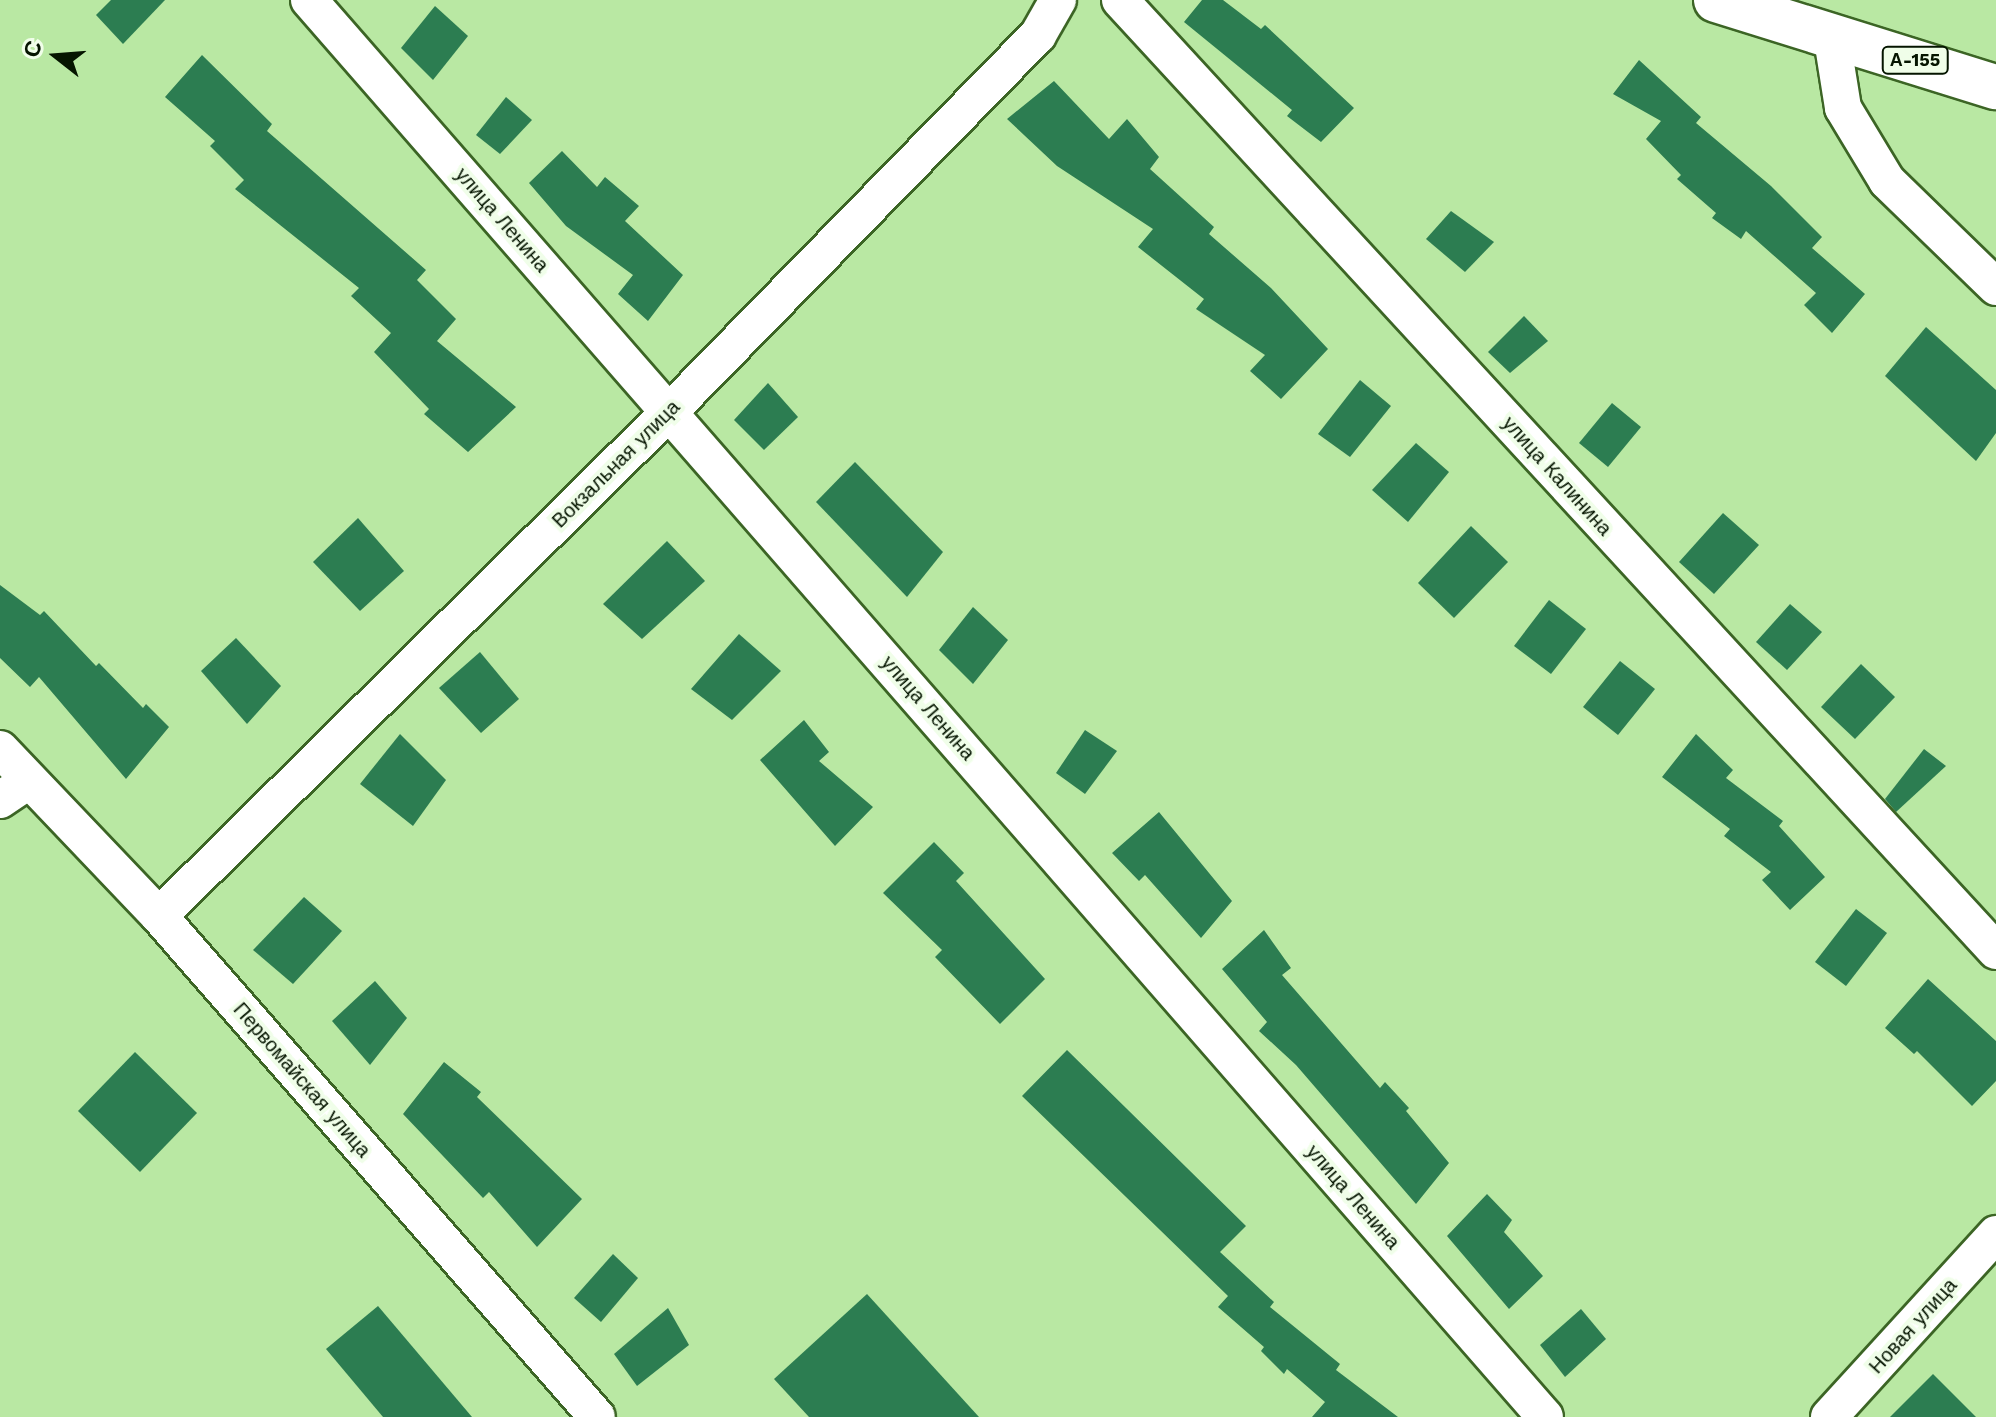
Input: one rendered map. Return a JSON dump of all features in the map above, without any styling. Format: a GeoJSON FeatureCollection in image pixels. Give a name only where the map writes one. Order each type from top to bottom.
{"type":"FeatureCollection","features":[{"type":"Feature","properties":{"kind":"main road","name":"А-155"},"geometry":{"type":"LineString","coordinates":[[1716,0],[1832,39],[1996,87]]}},
{"type":"Feature","properties":{"kind":"street","name":"улица Ленина"},"geometry":{"type":"LineString","coordinates":[[309,0],[1545,1417]]}},
{"type":"Feature","properties":{"kind":"street","name":"Вокзальная улица"},"geometry":{"type":"LineString","coordinates":[[159,916],[670,411],[1038,35],[1058,0]]}},
{"type":"Feature","properties":{"kind":"street","name":"улица Калинина"},"geometry":{"type":"LineString","coordinates":[[1120,0],[1996,951]]}},
{"type":"Feature","properties":{"kind":"street"},"geometry":{"type":"LineString","coordinates":[[1832,39],[1843,108],[1887,181],[1996,287]]}},
{"type":"Feature","properties":{"kind":"street","name":"Первомайская улица"},"geometry":{"type":"LineString","coordinates":[[0,749],[14,790],[159,916],[597,1417]]}},
{"type":"Feature","properties":{"kind":"street","name":"Новая улица"},"geometry":{"type":"LineString","coordinates":[[1829,1417],[1996,1234]]}},
{"type":"Feature","properties":{"kind":"building"},"geometry":{"type":"Polygon","coordinates":[[[111,0],[165,0],[123,44],[96,15],[111,0]]]}},
{"type":"Feature","properties":{"kind":"building"},"geometry":{"type":"Polygon","coordinates":[[[1202,0],[1223,0],[1261,29],[1265,25],[1354,108],[1321,142],[1287,116],[1292,110],[1184,22],[1202,0]]]}},
{"type":"Feature","properties":{"kind":"building"},"geometry":{"type":"Polygon","coordinates":[[[435,6],[468,36],[433,80],[401,48],[435,6]]]}},
{"type":"Feature","properties":{"kind":"building"},"geometry":{"type":"Polygon","coordinates":[[[202,55],[272,124],[267,131],[426,270],[417,280],[456,319],[437,341],[516,407],[468,452],[424,414],[429,409],[374,352],[391,333],[351,296],[359,288],[235,189],[244,180],[210,146],[215,141],[165,97],[202,55]]]}},
{"type":"Feature","properties":{"kind":"building"},"geometry":{"type":"Polygon","coordinates":[[[1639,60],[1701,117],[1696,123],[1771,186],[1822,237],[1812,248],[1865,294],[1832,333],[1804,305],[1816,293],[1746,231],[1741,239],[1712,218],[1716,213],[1677,179],[1681,175],[1646,139],[1661,121],[1613,94],[1639,60]]]}},
{"type":"Feature","properties":{"kind":"building"},"geometry":{"type":"Polygon","coordinates":[[[1054,81],[1109,139],[1127,119],[1159,157],[1150,169],[1214,227],[1209,234],[1271,288],[1328,349],[1281,399],[1250,371],[1265,355],[1196,309],[1204,299],[1138,247],[1153,229],[1057,166],[1007,119],[1054,81]]]}},
{"type":"Feature","properties":{"kind":"building"},"geometry":{"type":"Polygon","coordinates":[[[506,97],[532,120],[500,154],[476,135],[506,97]]]}},
{"type":"Feature","properties":{"kind":"building"},"geometry":{"type":"Polygon","coordinates":[[[562,151],[597,187],[605,177],[639,206],[625,221],[683,275],[648,321],[618,294],[633,275],[566,226],[529,183],[562,151]]]}},
{"type":"Feature","properties":{"kind":"building"},"geometry":{"type":"Polygon","coordinates":[[[1451,211],[1494,242],[1465,272],[1426,239],[1451,211]]]}},
{"type":"Feature","properties":{"kind":"building"},"geometry":{"type":"Polygon","coordinates":[[[1524,316],[1548,341],[1510,373],[1488,352],[1524,316]]]}},
{"type":"Feature","properties":{"kind":"building"},"geometry":{"type":"Polygon","coordinates":[[[1926,327],[1996,390],[1996,433],[1976,461],[1885,376],[1926,327]]]}},
{"type":"Feature","properties":{"kind":"building"},"geometry":{"type":"Polygon","coordinates":[[[1360,380],[1391,406],[1350,457],[1318,434],[1360,380]]]}},
{"type":"Feature","properties":{"kind":"building"},"geometry":{"type":"Polygon","coordinates":[[[768,383],[798,417],[764,450],[734,420],[768,383]]]}},
{"type":"Feature","properties":{"kind":"building"},"geometry":{"type":"Polygon","coordinates":[[[1612,403],[1641,427],[1608,467],[1579,443],[1612,403]]]}},
{"type":"Feature","properties":{"kind":"building"},"geometry":{"type":"Polygon","coordinates":[[[1416,443],[1449,472],[1408,522],[1372,490],[1416,443]]]}},
{"type":"Feature","properties":{"kind":"building"},"geometry":{"type":"Polygon","coordinates":[[[855,462],[943,552],[907,597],[816,502],[855,462]]]}},
{"type":"Feature","properties":{"kind":"building"},"geometry":{"type":"Polygon","coordinates":[[[1723,513],[1759,545],[1714,594],[1679,562],[1723,513]]]}},
{"type":"Feature","properties":{"kind":"building"},"geometry":{"type":"Polygon","coordinates":[[[358,518],[404,571],[360,611],[313,562],[358,518]]]}},
{"type":"Feature","properties":{"kind":"building"},"geometry":{"type":"Polygon","coordinates":[[[1471,526],[1508,562],[1454,618],[1418,583],[1471,526]]]}},
{"type":"Feature","properties":{"kind":"building"},"geometry":{"type":"Polygon","coordinates":[[[667,541],[705,581],[642,639],[603,604],[667,541]]]}},
{"type":"Feature","properties":{"kind":"building"},"geometry":{"type":"Polygon","coordinates":[[[0,585],[40,615],[44,611],[96,666],[99,663],[143,708],[146,704],[169,727],[126,779],[39,677],[30,687],[0,658],[0,585]]]}},
{"type":"Feature","properties":{"kind":"building"},"geometry":{"type":"Polygon","coordinates":[[[1549,600],[1586,629],[1551,674],[1514,646],[1549,600]]]}},
{"type":"Feature","properties":{"kind":"building"},"geometry":{"type":"Polygon","coordinates":[[[1790,604],[1822,632],[1787,670],[1756,642],[1790,604]]]}},
{"type":"Feature","properties":{"kind":"building"},"geometry":{"type":"Polygon","coordinates":[[[973,607],[1008,640],[973,684],[939,650],[973,607]]]}},
{"type":"Feature","properties":{"kind":"building"},"geometry":{"type":"Polygon","coordinates":[[[739,634],[781,671],[732,720],[691,689],[739,634]]]}},
{"type":"Feature","properties":{"kind":"building"},"geometry":{"type":"Polygon","coordinates":[[[236,638],[281,686],[247,724],[201,671],[236,638]]]}},
{"type":"Feature","properties":{"kind":"building"},"geometry":{"type":"Polygon","coordinates":[[[480,652],[519,699],[481,733],[439,688],[480,652]]]}},
{"type":"Feature","properties":{"kind":"building"},"geometry":{"type":"Polygon","coordinates":[[[1620,661],[1655,689],[1618,735],[1583,707],[1620,661]]]}},
{"type":"Feature","properties":{"kind":"building"},"geometry":{"type":"Polygon","coordinates":[[[1861,664],[1895,697],[1855,739],[1821,707],[1861,664]]]}},
{"type":"Feature","properties":{"kind":"building"},"geometry":{"type":"Polygon","coordinates":[[[804,720],[829,752],[819,761],[873,807],[835,846],[760,760],[804,720]]]}},
{"type":"Feature","properties":{"kind":"building"},"geometry":{"type":"Polygon","coordinates":[[[1085,730],[1117,751],[1085,794],[1056,773],[1085,730]]]}},
{"type":"Feature","properties":{"kind":"building"},"geometry":{"type":"Polygon","coordinates":[[[400,734],[446,780],[413,826],[360,784],[400,734]]]}},
{"type":"Feature","properties":{"kind":"building"},"geometry":{"type":"Polygon","coordinates":[[[1696,734],[1733,770],[1726,778],[1783,821],[1779,826],[1825,877],[1790,910],[1762,880],[1771,872],[1724,836],[1730,829],[1662,777],[1696,734]]]}},
{"type":"Feature","properties":{"kind":"building"},"geometry":{"type":"Polygon","coordinates":[[[1924,749],[1946,766],[1896,812],[1885,799],[1924,749]]]}},
{"type":"Feature","properties":{"kind":"building"},"geometry":{"type":"Polygon","coordinates":[[[1159,812],[1232,901],[1201,938],[1145,875],[1139,881],[1112,853],[1159,812]]]}},
{"type":"Feature","properties":{"kind":"building"},"geometry":{"type":"Polygon","coordinates":[[[934,842],[964,873],[956,881],[1045,979],[1000,1024],[935,957],[942,950],[883,893],[934,842]]]}},
{"type":"Feature","properties":{"kind":"building"},"geometry":{"type":"Polygon","coordinates":[[[304,897],[342,931],[293,984],[253,950],[304,897]]]}},
{"type":"Feature","properties":{"kind":"building"},"geometry":{"type":"Polygon","coordinates":[[[1856,909],[1887,933],[1846,986],[1815,962],[1856,909]]]}},
{"type":"Feature","properties":{"kind":"building"},"geometry":{"type":"Polygon","coordinates":[[[1264,930],[1291,968],[1282,975],[1380,1088],[1385,1082],[1409,1108],[1406,1111],[1449,1163],[1416,1204],[1296,1065],[1259,1031],[1267,1022],[1222,969],[1264,930]]]}},
{"type":"Feature","properties":{"kind":"building"},"geometry":{"type":"Polygon","coordinates":[[[1928,979],[1996,1041],[1996,1081],[1972,1106],[1917,1051],[1914,1054],[1885,1028],[1928,979]]]}},
{"type":"Feature","properties":{"kind":"building"},"geometry":{"type":"Polygon","coordinates":[[[375,981],[407,1018],[370,1065],[332,1021],[375,981]]]}},
{"type":"Feature","properties":{"kind":"building"},"geometry":{"type":"Polygon","coordinates":[[[1067,1050],[1246,1226],[1220,1252],[1274,1302],[1270,1307],[1340,1364],[1336,1370],[1398,1417],[1312,1417],[1325,1402],[1287,1369],[1284,1374],[1261,1351],[1264,1347],[1218,1307],[1228,1296],[1022,1096],[1067,1050]]]}},
{"type":"Feature","properties":{"kind":"building"},"geometry":{"type":"Polygon","coordinates":[[[135,1052],[197,1113],[140,1172],[78,1111],[135,1052]]]}},
{"type":"Feature","properties":{"kind":"building"},"geometry":{"type":"Polygon","coordinates":[[[444,1062],[481,1092],[477,1097],[582,1199],[537,1247],[489,1192],[483,1198],[403,1114],[444,1062]]]}},
{"type":"Feature","properties":{"kind":"building"},"geometry":{"type":"Polygon","coordinates":[[[1487,1194],[1512,1220],[1504,1232],[1543,1276],[1509,1309],[1447,1236],[1487,1194]]]}},
{"type":"Feature","properties":{"kind":"building"},"geometry":{"type":"Polygon","coordinates":[[[613,1254],[638,1278],[601,1322],[574,1298],[613,1254]]]}},
{"type":"Feature","properties":{"kind":"building"},"geometry":{"type":"Polygon","coordinates":[[[867,1294],[979,1417],[809,1417],[774,1379],[867,1294]]]}},
{"type":"Feature","properties":{"kind":"building"},"geometry":{"type":"Polygon","coordinates":[[[378,1306],[472,1417],[383,1417],[326,1349],[378,1306]]]}},
{"type":"Feature","properties":{"kind":"building"},"geometry":{"type":"Polygon","coordinates":[[[668,1308],[689,1345],[637,1386],[614,1354],[668,1308]]]}},
{"type":"Feature","properties":{"kind":"building"},"geometry":{"type":"Polygon","coordinates":[[[1581,1309],[1606,1339],[1565,1377],[1540,1345],[1581,1309]]]}},
{"type":"Feature","properties":{"kind":"building"},"geometry":{"type":"Polygon","coordinates":[[[1933,1374],[1976,1417],[1890,1417],[1933,1374]]]}}]}
